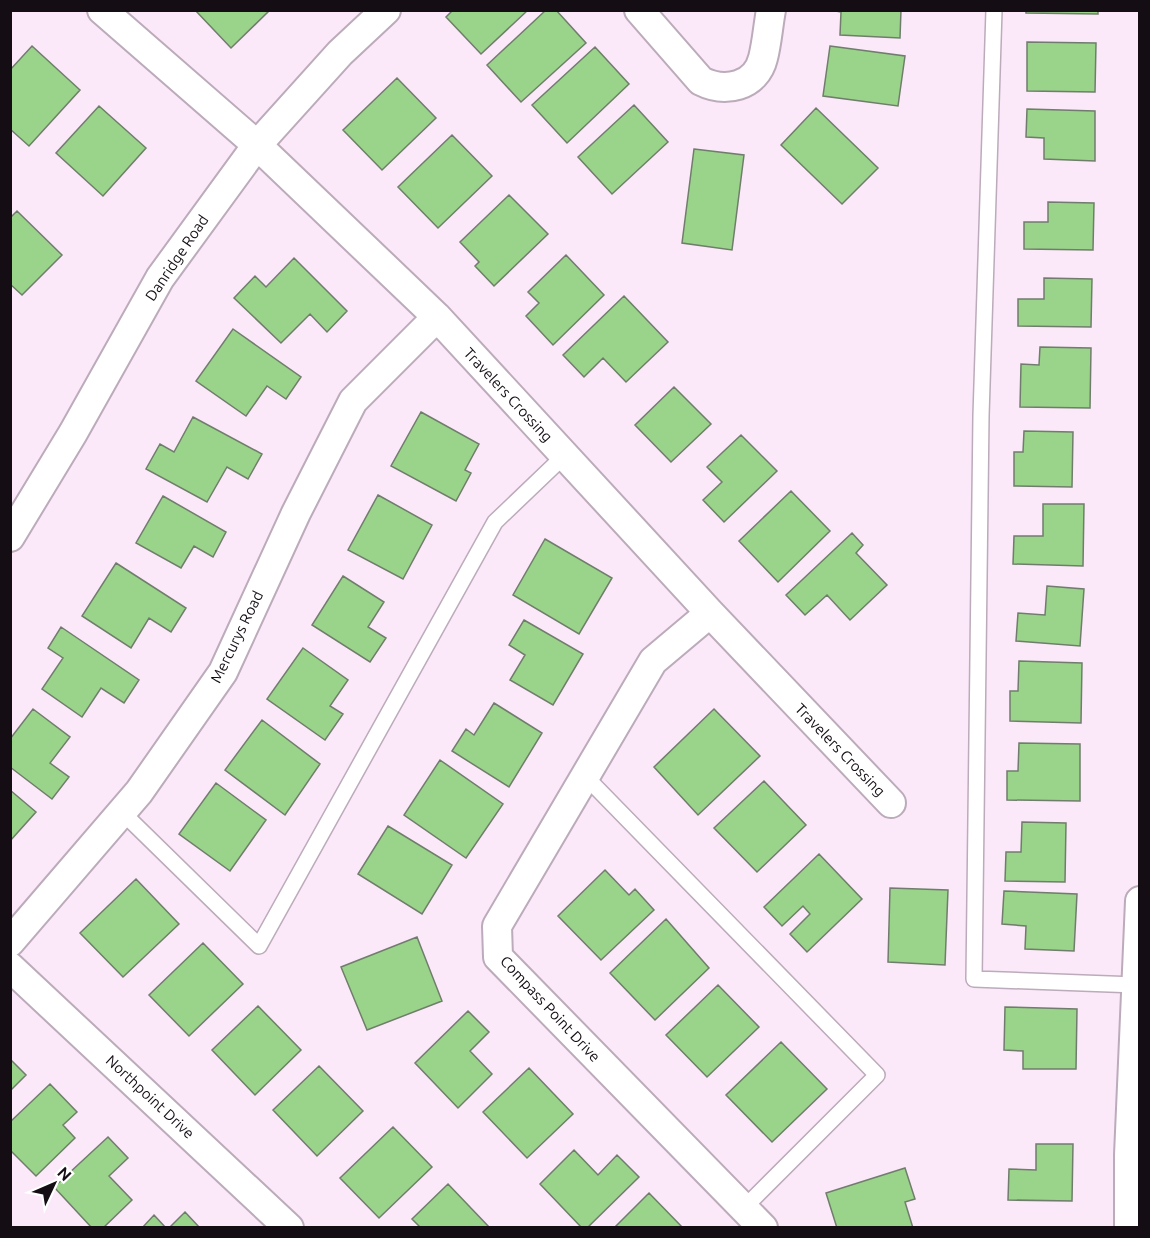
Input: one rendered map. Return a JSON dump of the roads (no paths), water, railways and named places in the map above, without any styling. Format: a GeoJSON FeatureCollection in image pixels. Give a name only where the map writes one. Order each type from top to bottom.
{"type":"FeatureCollection","features":[{"type":"Feature","properties":{"kind":"street","name":"Travelers Crossing"},"geometry":{"type":"LineString","coordinates":[[102,10],[257,145],[437,317],[710,613],[891,803]]}},
{"type":"Feature","properties":{"kind":"street","name":"Danridge Road"},"geometry":{"type":"LineString","coordinates":[[10,537],[73,433],[160,278],[257,145],[340,53],[386,10]]}},
{"type":"Feature","properties":{"kind":"street"},"geometry":{"type":"LineString","coordinates":[[639,10],[701,81],[713,87],[726,88],[738,86],[749,80],[758,70],[763,58],[771,10]]}},
{"type":"Feature","properties":{"kind":"street","name":"Mercurys Road"},"geometry":{"type":"LineString","coordinates":[[10,942],[139,792],[223,672],[296,513],[353,401],[437,317]]}},
{"type":"Feature","properties":{"kind":"street","name":"Compass Point Drive"},"geometry":{"type":"LineString","coordinates":[[710,613],[653,661],[497,926],[498,957],[753,1218]]}},
{"type":"Feature","properties":{"kind":"street"},"geometry":{"type":"LineString","coordinates":[[1129,1227],[1129,1155],[1140,901]]}},
{"type":"Feature","properties":{"kind":"street","name":"Northpoint Drive"},"geometry":{"type":"LineString","coordinates":[[10,967],[289,1227]]}},
{"type":"Feature","properties":{"kind":"lane"},"geometry":{"type":"LineString","coordinates":[[994,10],[981,416],[974,979],[1136,985]]}},
{"type":"Feature","properties":{"kind":"lane"},"geometry":{"type":"LineString","coordinates":[[122,812],[260,946],[495,522],[564,456]]}},
{"type":"Feature","properties":{"kind":"lane"},"geometry":{"type":"LineString","coordinates":[[585,776],[877,1075],[753,1218]]}}]}
